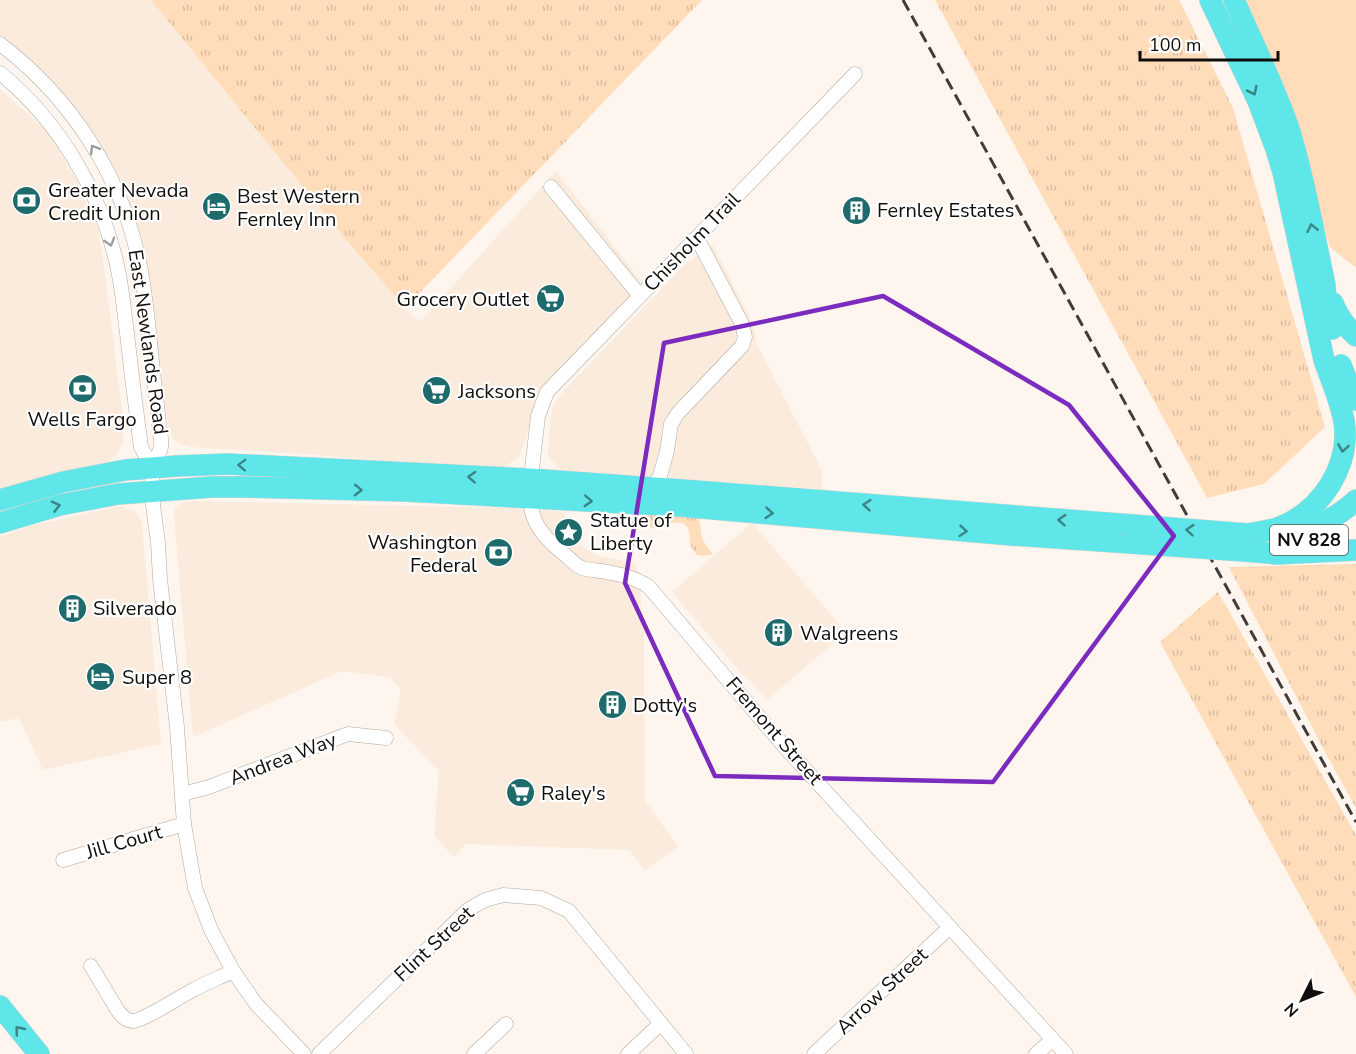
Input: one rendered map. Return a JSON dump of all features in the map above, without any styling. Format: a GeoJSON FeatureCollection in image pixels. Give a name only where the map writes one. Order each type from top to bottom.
{"type":"FeatureCollection","features":[{"type":"Feature","properties":{"kind":"highway"},"geometry":{"type":"LineString","coordinates":[[1210,0],[1258,101],[1276,149],[1324,360],[1330,380],[1356,422]]}},
{"type":"Feature","properties":{"kind":"highway"},"geometry":{"type":"LineString","coordinates":[[1225,0],[1261,61]]}},
{"type":"Feature","properties":{"kind":"highway"},"geometry":{"type":"LineString","coordinates":[[1234,0],[1290,131],[1325,285],[1337,312],[1356,336]]}},
{"type":"Feature","properties":{"kind":"highway"},"geometry":{"type":"LineString","coordinates":[[1325,285],[1324,291],[1339,359],[1356,400]]}},
{"type":"Feature","properties":{"kind":"highway"},"geometry":{"type":"LineString","coordinates":[[1253,543],[1312,507],[1335,477],[1345,435],[1336,391]]}},
{"type":"Feature","properties":{"kind":"highway"},"geometry":{"type":"LineString","coordinates":[[0,500],[63,482],[125,470],[228,464],[530,488],[711,508],[1011,535],[1130,543],[1253,543],[1315,526],[1332,518],[1356,500]]}},
{"type":"Feature","properties":{"kind":"highway"},"geometry":{"type":"LineString","coordinates":[[0,523],[52,507],[118,494],[153,490],[212,487],[405,491],[648,488],[1120,524],[1253,543],[1276,554],[1356,550]]}},
{"type":"Feature","properties":{"kind":"highway","name":"NV 828"},"geometry":{"type":"LineString","coordinates":[[1253,543],[1314,539],[1356,516]]}},
{"type":"Feature","properties":{"kind":"highway"},"geometry":{"type":"LineString","coordinates":[[0,1006],[39,1054]]}},
{"type":"Feature","properties":{"kind":"street","name":"East Newlands Road"},"geometry":{"type":"LineString","coordinates":[[0,44],[33,71],[71,114],[92,145],[113,183],[132,233],[143,283],[162,445],[152,467]]}},
{"type":"Feature","properties":{"kind":"street","name":"East Newlands Road"},"geometry":{"type":"LineString","coordinates":[[0,72],[34,105],[58,135],[93,194],[105,224],[117,267],[141,447],[152,467],[160,579],[177,727],[184,824],[195,888],[211,930],[233,971],[256,1004],[304,1054]]}},
{"type":"Feature","properties":{"kind":"street","name":"Chisholm Trail"},"geometry":{"type":"LineString","coordinates":[[538,416],[547,392],[855,74]]}},
{"type":"Feature","properties":{"kind":"street"},"geometry":{"type":"LineString","coordinates":[[34,105],[44,102],[54,104],[71,114]]}},
{"type":"Feature","properties":{"kind":"street"},"geometry":{"type":"LineString","coordinates":[[551,187],[640,296]]}},
{"type":"Feature","properties":{"kind":"street"},"geometry":{"type":"LineString","coordinates":[[648,488],[660,476],[671,424],[678,413],[738,351],[745,337],[742,324],[697,238]]}},
{"type":"Feature","properties":{"kind":"street","name":"Fremont Street"},"geometry":{"type":"LineString","coordinates":[[538,416],[530,488],[534,520],[545,538],[582,568],[618,574],[649,587],[783,745],[1066,1054]]}},
{"type":"Feature","properties":{"kind":"street"},"geometry":{"type":"LineString","coordinates":[[667,451],[672,477],[683,490]]}},
{"type":"Feature","properties":{"kind":"street","name":"Andrea Way"},"geometry":{"type":"LineString","coordinates":[[182,794],[209,787],[348,734],[386,738]]}},
{"type":"Feature","properties":{"kind":"street","name":"Jill Court"},"geometry":{"type":"LineString","coordinates":[[63,860],[184,824]]}},
{"type":"Feature","properties":{"kind":"street","name":"Flint Street"},"geometry":{"type":"LineString","coordinates":[[319,1054],[469,909],[485,900],[503,895],[541,898],[569,911],[686,1054]]}},
{"type":"Feature","properties":{"kind":"street","name":"Arrow Street"},"geometry":{"type":"LineString","coordinates":[[814,1054],[950,927]]}},
{"type":"Feature","properties":{"kind":"street"},"geometry":{"type":"LineString","coordinates":[[91,966],[122,1017],[131,1021],[152,1013],[196,988],[233,971]]}},
{"type":"Feature","properties":{"kind":"street"},"geometry":{"type":"LineString","coordinates":[[628,1054],[661,1023]]}},
{"type":"Feature","properties":{"kind":"street"},"geometry":{"type":"LineString","coordinates":[[474,1054],[506,1024]]}},
{"type":"Feature","properties":{"kind":"street"},"geometry":{"type":"LineString","coordinates":[[1036,1054],[1052,1040]]}},
{"type":"Feature","properties":{"kind":"highlighted area"},"geometry":{"type":"Polygon","coordinates":[[[883,296],[1069,405],[1174,536],[993,782],[715,776],[625,583],[664,343],[883,296]]]}},
{"type":"Feature","properties":{"kind":"shaded area"},"geometry":{"type":"Polygon","coordinates":[[[0,0],[151,0],[342,235],[405,308],[420,322],[556,171],[643,284],[542,390],[519,457],[503,468],[489,469],[189,447],[174,441],[168,429],[138,226],[122,182],[95,136],[66,96],[34,63],[0,37],[0,0]]]}},
{"type":"Feature","properties":{"kind":"shaded area"},"geometry":{"type":"Polygon","coordinates":[[[0,89],[39,124],[52,139],[76,179],[99,231],[124,427],[123,442],[116,455],[108,462],[0,490],[0,89]]]}},
{"type":"Feature","properties":{"kind":"shaded area"},"geometry":{"type":"Polygon","coordinates":[[[712,244],[751,319],[756,342],[822,471],[822,489],[561,470],[548,454],[553,406],[562,393],[687,262],[712,244]]]}},
{"type":"Feature","properties":{"kind":"shaded area"},"geometry":{"type":"Polygon","coordinates":[[[184,502],[508,508],[566,512],[563,525],[580,545],[599,556],[636,563],[644,626],[645,800],[678,847],[645,870],[629,850],[466,844],[454,857],[434,836],[439,771],[394,724],[401,689],[390,677],[342,671],[193,737],[174,517],[175,507],[184,502]]]}},
{"type":"Feature","properties":{"kind":"shaded area"},"geometry":{"type":"Polygon","coordinates":[[[120,506],[135,511],[142,523],[161,744],[43,770],[19,718],[0,722],[0,537],[27,527],[120,506]]]}},
{"type":"Feature","properties":{"kind":"shaded area"},"geometry":{"type":"Polygon","coordinates":[[[752,523],[846,632],[767,700],[750,680],[747,680],[672,592],[752,523]]]}},
{"type":"Feature","properties":{"kind":"green space"},"geometry":{"type":"Polygon","coordinates":[[[151,0],[702,0],[405,308],[342,235],[151,0]]]}},
{"type":"Feature","properties":{"kind":"green space"},"geometry":{"type":"Polygon","coordinates":[[[935,0],[1179,0],[1233,108],[1325,427],[1264,484],[1207,498],[935,0]]]}},
{"type":"Feature","properties":{"kind":"green space"},"geometry":{"type":"Polygon","coordinates":[[[1245,0],[1356,0],[1356,268],[1330,247],[1296,134],[1245,0]]]}},
{"type":"Feature","properties":{"kind":"green space"},"geometry":{"type":"Polygon","coordinates":[[[642,513],[698,517],[703,539],[713,554],[697,555],[691,546],[689,531],[685,525],[674,523],[662,527],[651,527],[646,523],[642,513]]]}},
{"type":"Feature","properties":{"kind":"green space"},"geometry":{"type":"Polygon","coordinates":[[[1356,564],[1356,808],[1229,567],[1356,564]]]}},
{"type":"Feature","properties":{"kind":"green space"},"geometry":{"type":"Polygon","coordinates":[[[1218,592],[1356,835],[1356,997],[1160,642],[1218,592]]]}},
{"type":"Feature","properties":{"kind":"railway"},"geometry":{"type":"LineString","coordinates":[[903,0],[1356,822]]}},
{"type":"Feature","properties":{"kind":"place","name":"Greater Nevada Credit Union"},"geometry":{"type":"Point","coordinates":[27,201]}},
{"type":"Feature","properties":{"kind":"place","name":"Best Western Fernley Inn"},"geometry":{"type":"Point","coordinates":[216,207]}},
{"type":"Feature","properties":{"kind":"place","name":"Fernley Estates"},"geometry":{"type":"Point","coordinates":[856,210]}},
{"type":"Feature","properties":{"kind":"place","name":"Grocery Outlet"},"geometry":{"type":"Point","coordinates":[550,299]}},
{"type":"Feature","properties":{"kind":"place","name":"Wells Fargo"},"geometry":{"type":"Point","coordinates":[82,389]}},
{"type":"Feature","properties":{"kind":"place","name":"Jacksons"},"geometry":{"type":"Point","coordinates":[437,391]}},
{"type":"Feature","properties":{"kind":"place","name":"Statue of Liberty"},"geometry":{"type":"Point","coordinates":[569,532]}},
{"type":"Feature","properties":{"kind":"place","name":"Washington Federal"},"geometry":{"type":"Point","coordinates":[498,553]}},
{"type":"Feature","properties":{"kind":"place","name":"Silverado"},"geometry":{"type":"Point","coordinates":[72,608]}},
{"type":"Feature","properties":{"kind":"place","name":"Walgreens"},"geometry":{"type":"Point","coordinates":[779,633]}},
{"type":"Feature","properties":{"kind":"place","name":"Super 8"},"geometry":{"type":"Point","coordinates":[101,677]}},
{"type":"Feature","properties":{"kind":"place","name":"Dotty's"},"geometry":{"type":"Point","coordinates":[612,705]}},
{"type":"Feature","properties":{"kind":"place","name":"Raley's"},"geometry":{"type":"Point","coordinates":[520,793]}}]}
